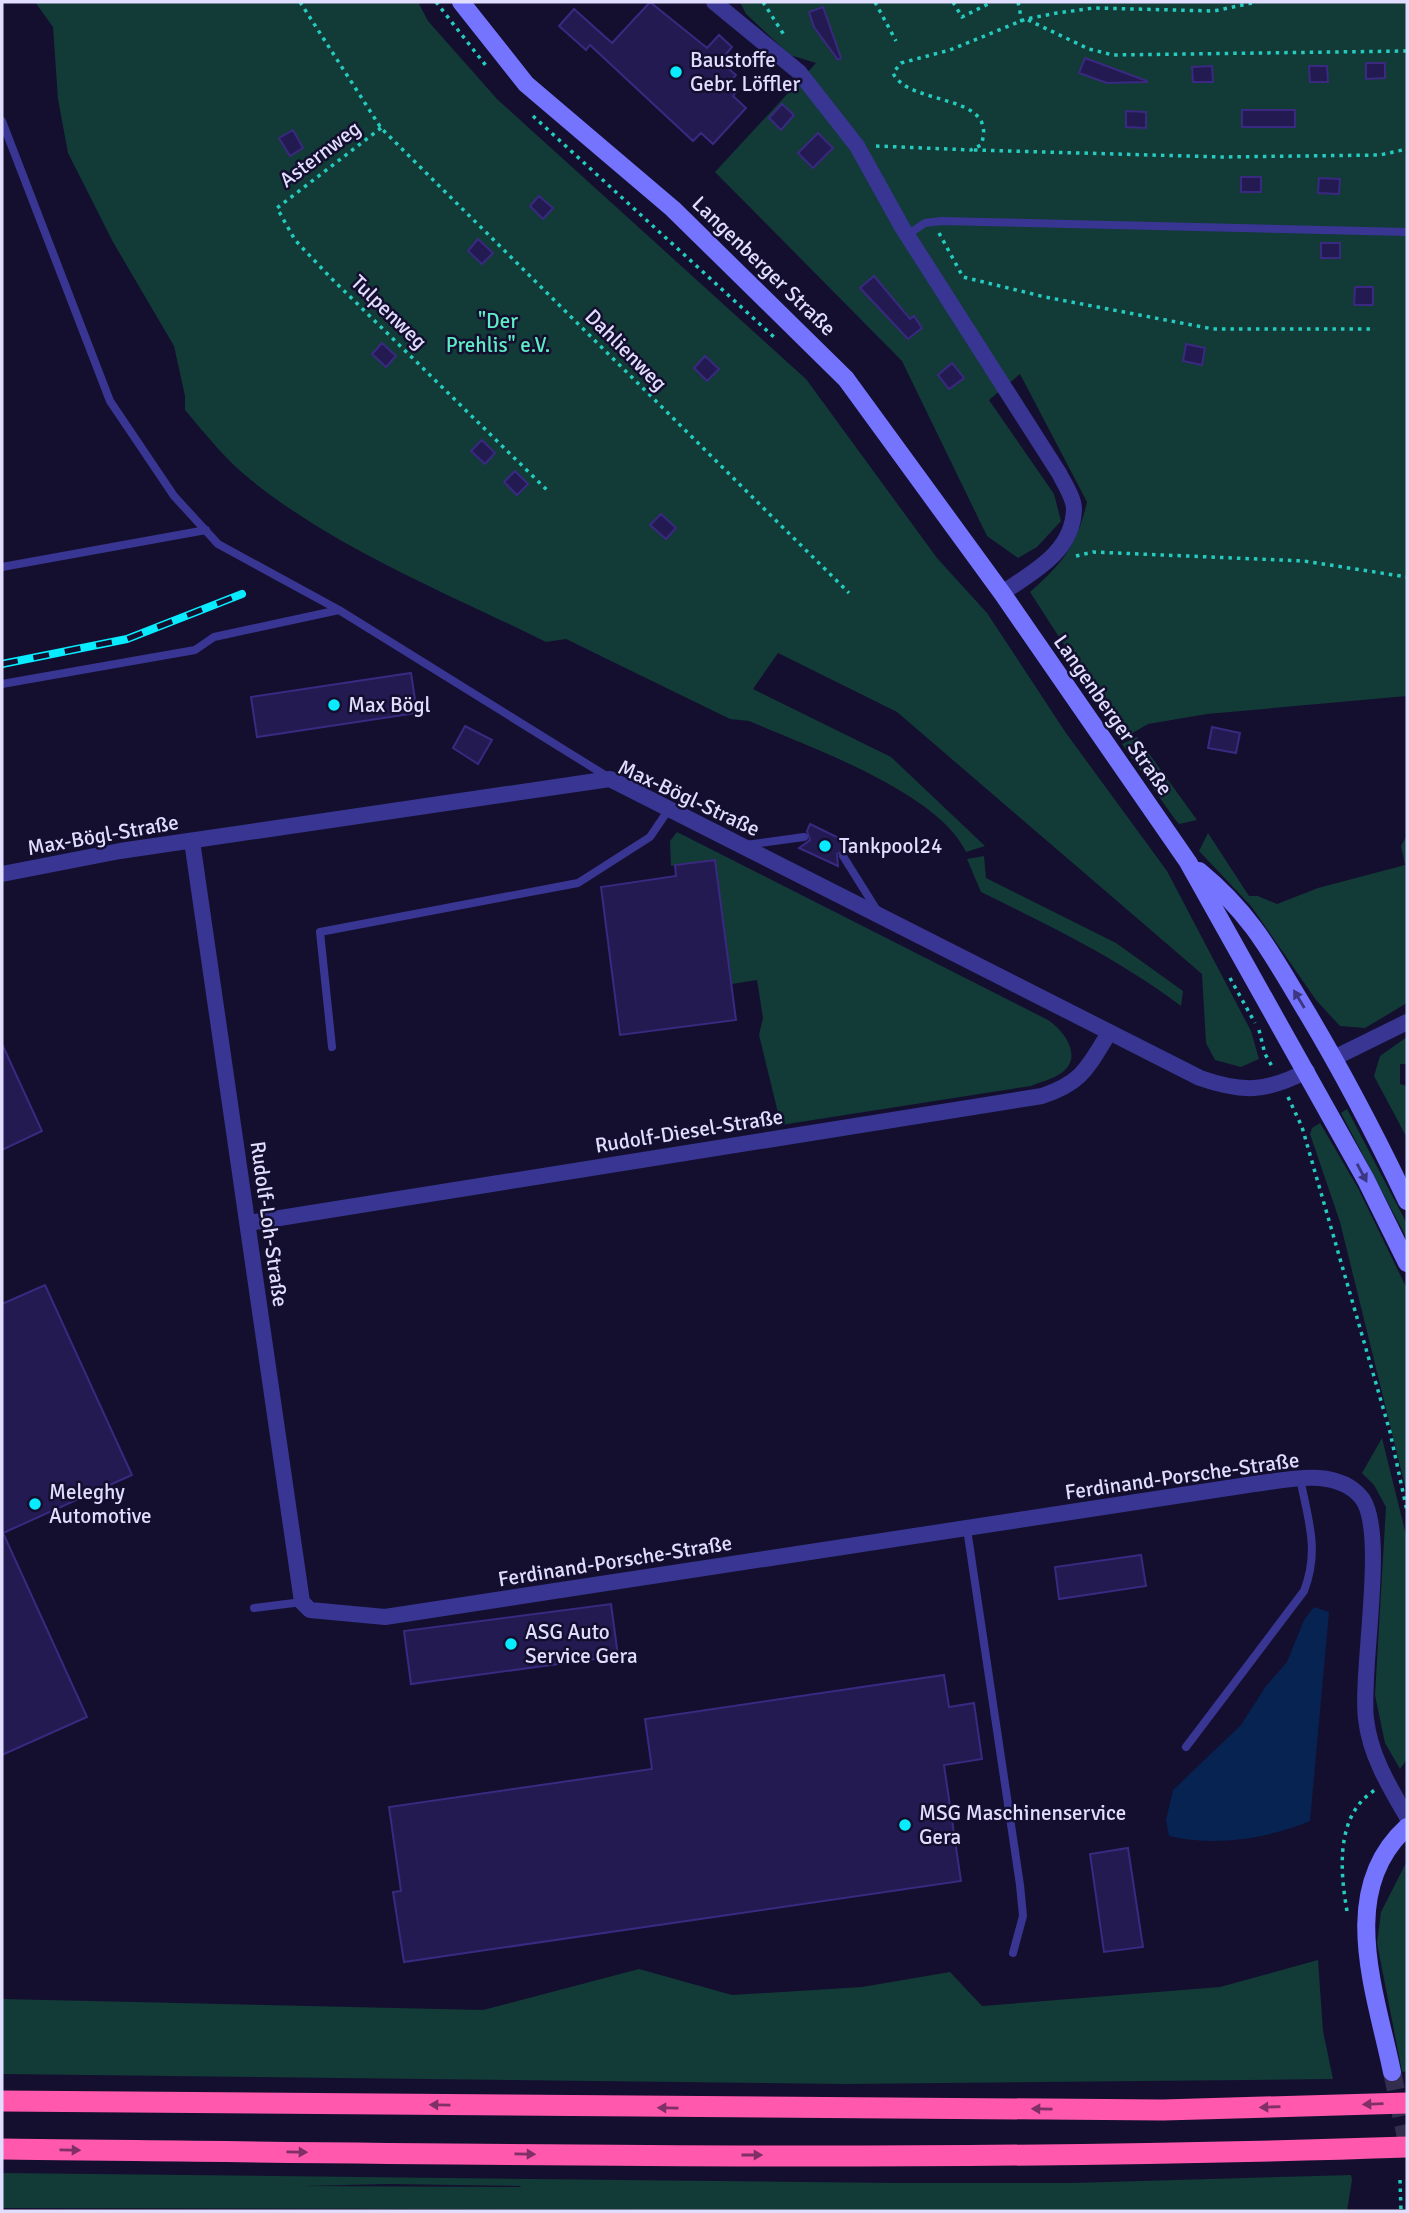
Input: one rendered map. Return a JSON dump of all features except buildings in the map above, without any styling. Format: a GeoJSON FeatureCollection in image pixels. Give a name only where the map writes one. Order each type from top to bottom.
{"type":"FeatureCollection","features":[{"type":"Feature","properties":{"kind":"highway"},"geometry":{"type":"LineString","coordinates":[[2,2101],[1163,2110],[1407,2103]]}},
{"type":"Feature","properties":{"kind":"highway"},"geometry":{"type":"LineString","coordinates":[[2,2149],[688,2156],[1407,2147]]}},
{"type":"Feature","properties":{"kind":"main road","name":"Langenberger Straße"},"geometry":{"type":"LineString","coordinates":[[461,2],[526,84],[673,209],[846,379],[1002,593],[1188,862],[1307,1071],[1407,1263]]}},
{"type":"Feature","properties":{"kind":"main road","name":"Langenberger Straße"},"geometry":{"type":"LineString","coordinates":[[1188,862],[1222,890],[1255,927],[1334,1058],[1407,1201]]}},
{"type":"Feature","properties":{"kind":"main road"},"geometry":{"type":"LineString","coordinates":[[1307,1071],[1334,1058]]}},
{"type":"Feature","properties":{"kind":"main road"},"geometry":{"type":"LineString","coordinates":[[1392,2072],[1365,1933],[1366,1912],[1373,1875],[1395,1838],[1407,1827]]}},
{"type":"Feature","properties":{"kind":"street"},"geometry":{"type":"LineString","coordinates":[[715,2],[800,72],[857,146],[907,234],[1059,473],[1074,507],[1069,538],[1047,563],[1002,593]]}},
{"type":"Feature","properties":{"kind":"street","name":"Max-Bögl-Straße"},"geometry":{"type":"LineString","coordinates":[[2,874],[120,851],[610,779],[1200,1078],[1227,1087],[1261,1088],[1282,1084],[1307,1071]]}},
{"type":"Feature","properties":{"kind":"street","name":"Rudolf-Loh-Straße"},"geometry":{"type":"LineString","coordinates":[[191,841],[306,1606]]}},
{"type":"Feature","properties":{"kind":"street"},"geometry":{"type":"LineString","coordinates":[[1334,1058],[1407,1022]]}},
{"type":"Feature","properties":{"kind":"street","name":"Rudolf-Diesel-Straße"},"geometry":{"type":"LineString","coordinates":[[249,1223],[1042,1096],[1068,1087],[1085,1072],[1109,1033]]}},
{"type":"Feature","properties":{"kind":"street","name":"Ferdinand-Porsche-Straße"},"geometry":{"type":"LineString","coordinates":[[306,1606],[385,1617],[1300,1478],[1319,1478],[1348,1487],[1361,1498],[1368,1511],[1373,1546],[1364,1684],[1366,1722],[1382,1773],[1407,1817]]}},
{"type":"Feature","properties":{"kind":"lane"},"geometry":{"type":"LineString","coordinates":[[2,121],[110,401],[174,496],[219,544],[339,610],[610,779]]}},
{"type":"Feature","properties":{"kind":"lane"},"geometry":{"type":"LineString","coordinates":[[907,234],[933,222],[1407,232]]}},
{"type":"Feature","properties":{"kind":"lane"},"geometry":{"type":"LineString","coordinates":[[2,567],[206,530]]}},
{"type":"Feature","properties":{"kind":"lane"},"geometry":{"type":"LineString","coordinates":[[2,684],[195,650],[214,637],[339,610]]}},
{"type":"Feature","properties":{"kind":"lane"},"geometry":{"type":"LineString","coordinates":[[332,1047],[320,932],[578,883],[650,837],[669,809]]}},
{"type":"Feature","properties":{"kind":"lane"},"geometry":{"type":"LineString","coordinates":[[742,845],[804,837]]}},
{"type":"Feature","properties":{"kind":"lane"},"geometry":{"type":"LineString","coordinates":[[843,856],[882,917]]}},
{"type":"Feature","properties":{"kind":"lane"},"geometry":{"type":"LineString","coordinates":[[1186,1747],[1304,1591],[1312,1569],[1314,1549],[1300,1478]]}},
{"type":"Feature","properties":{"kind":"lane"},"geometry":{"type":"LineString","coordinates":[[967,1528],[1020,1885],[1023,1916],[1013,1953]]}},
{"type":"Feature","properties":{"kind":"lane"},"geometry":{"type":"LineString","coordinates":[[254,1608],[306,1606]]}},
{"type":"Feature","properties":{"kind":"path","name":"Dahlienweg"},"geometry":{"type":"LineString","coordinates":[[300,2],[382,128],[849,593]]}},
{"type":"Feature","properties":{"kind":"path"},"geometry":{"type":"LineString","coordinates":[[436,2],[489,70]]}},
{"type":"Feature","properties":{"kind":"path"},"geometry":{"type":"LineString","coordinates":[[875,2],[897,41]]}},
{"type":"Feature","properties":{"kind":"path"},"geometry":{"type":"LineString","coordinates":[[953,2],[962,17],[992,2]]}},
{"type":"Feature","properties":{"kind":"path"},"geometry":{"type":"LineString","coordinates":[[1018,2],[1024,21],[1065,39],[1114,55],[1407,51]]}},
{"type":"Feature","properties":{"kind":"path"},"geometry":{"type":"LineString","coordinates":[[971,150],[981,145],[986,134],[981,119],[967,107],[906,89],[897,82],[893,73],[895,67],[1024,21],[1094,8],[1214,11],[1257,2]]}},
{"type":"Feature","properties":{"kind":"path"},"geometry":{"type":"LineString","coordinates":[[530,114],[780,342]]}},
{"type":"Feature","properties":{"kind":"path","name":"Asternweg"},"geometry":{"type":"LineString","coordinates":[[277,206],[382,128]]}},
{"type":"Feature","properties":{"kind":"path"},"geometry":{"type":"LineString","coordinates":[[857,146],[1222,157],[1380,155],[1407,149]]}},
{"type":"Feature","properties":{"kind":"path","name":"Tulpenweg"},"geometry":{"type":"LineString","coordinates":[[277,206],[295,240],[330,277],[549,492]]}},
{"type":"Feature","properties":{"kind":"path"},"geometry":{"type":"LineString","coordinates":[[933,222],[962,277],[1033,294],[1213,329],[1375,329]]}},
{"type":"Feature","properties":{"kind":"path"},"geometry":{"type":"LineString","coordinates":[[1047,563],[1093,552],[1304,561],[1407,577]]}},
{"type":"Feature","properties":{"kind":"path"},"geometry":{"type":"LineString","coordinates":[[1225,967],[1260,1031],[1265,1054],[1302,1127],[1390,1432],[1407,1511]]}},
{"type":"Feature","properties":{"kind":"path"},"geometry":{"type":"LineString","coordinates":[[1400,2180],[1401,2211]]}},
{"type":"Feature","properties":{"kind":"green space","name":"\"Der Prehlis\" e.V."},"geometry":{"type":"Polygon","coordinates":[[[35,2],[418,2],[428,21],[497,99],[806,379],[937,558],[987,613],[1066,733],[1167,871],[1251,1031],[1259,1059],[1241,1067],[1215,1060],[1206,1043],[1202,974],[897,712],[778,653],[753,689],[891,757],[985,846],[966,852],[951,830],[929,810],[901,791],[837,758],[749,721],[730,719],[566,639],[546,642],[394,569],[320,528],[251,480],[216,447],[185,410],[185,396],[174,346],[113,242],[68,153],[58,99],[53,27],[35,2]]]}},
{"type":"Feature","properties":{"kind":"green space"},"geometry":{"type":"Polygon","coordinates":[[[740,2],[1407,2],[1407,696],[1207,714],[1148,724],[1124,738],[1030,592],[1067,552],[1079,530],[1087,502],[1020,374],[989,400],[1054,494],[1061,521],[1037,547],[1018,558],[987,536],[902,361],[715,172],[816,63],[790,55],[746,14],[740,2]]]}},
{"type":"Feature","properties":{"kind":"green space"},"geometry":{"type":"Polygon","coordinates":[[[1137,737],[1197,820],[1179,824],[1174,818],[1122,744],[1137,737]]]}},
{"type":"Feature","properties":{"kind":"green space"},"geometry":{"type":"Polygon","coordinates":[[[677,832],[1048,1020],[1061,1032],[1070,1046],[1070,1062],[1066,1069],[1031,1086],[781,1125],[759,1035],[763,1018],[757,980],[732,984],[715,860],[671,866],[670,841],[677,832]]]}},
{"type":"Feature","properties":{"kind":"green space"},"geometry":{"type":"Polygon","coordinates":[[[1208,833],[1249,896],[1258,896],[1277,904],[1318,888],[1405,865],[1401,846],[1407,835],[1407,1003],[1365,1028],[1340,1026],[1316,1000],[1251,906],[1199,851],[1208,833]]]}},
{"type":"Feature","properties":{"kind":"green space"},"geometry":{"type":"Polygon","coordinates":[[[984,856],[986,878],[1116,943],[1183,991],[1181,1006],[1109,958],[981,892],[967,859],[984,856]]]}},
{"type":"Feature","properties":{"kind":"green space"},"geometry":{"type":"Polygon","coordinates":[[[1407,1037],[1407,1064],[1400,1064],[1400,1084],[1407,1086],[1407,1138],[1374,1076],[1380,1056],[1407,1037]]]}},
{"type":"Feature","properties":{"kind":"green space"},"geometry":{"type":"Polygon","coordinates":[[[1347,1109],[1407,1224],[1407,1239],[1341,1113],[1347,1109]]]}},
{"type":"Feature","properties":{"kind":"green space"},"geometry":{"type":"Polygon","coordinates":[[[1320,1123],[1358,1188],[1407,1289],[1407,1494],[1340,1222],[1310,1134],[1312,1128],[1320,1123]]]}},
{"type":"Feature","properties":{"kind":"green space"},"geometry":{"type":"Polygon","coordinates":[[[1382,1438],[1407,1539],[1407,1759],[1400,1769],[1385,1743],[1375,1695],[1386,1507],[1374,1485],[1362,1473],[1382,1438]]]}},
{"type":"Feature","properties":{"kind":"green space"},"geometry":{"type":"Polygon","coordinates":[[[1407,1861],[1407,2071],[1402,2072],[1377,1943],[1381,1912],[1407,1861]]]}},
{"type":"Feature","properties":{"kind":"green space"},"geometry":{"type":"Polygon","coordinates":[[[1318,1960],[1323,2031],[1333,2079],[845,2084],[2,2074],[2,1999],[483,2010],[639,1969],[732,1995],[862,1987],[950,1972],[982,2006],[1220,1987],[1318,1960]]]}},
{"type":"Feature","properties":{"kind":"green space"},"geometry":{"type":"Polygon","coordinates":[[[2,2173],[898,2183],[1072,2183],[1351,2175],[1352,2180],[1347,2211],[2,2208],[2,2173]],[[387,2184],[304,2186],[521,2187],[387,2184]]]}},
{"type":"Feature","properties":{"kind":"water"},"geometry":{"type":"Polygon","coordinates":[[[1314,1607],[1329,1612],[1310,1821],[1259,1837],[1241,1839],[1204,1841],[1169,1836],[1166,1820],[1173,1790],[1241,1725],[1266,1686],[1287,1662],[1304,1620],[1314,1607]]]}},
{"type":"Feature","properties":{"kind":"tunnel"},"geometry":{"type":"LineString","coordinates":[[1392,2072],[1407,2142]]}},
{"type":"Feature","properties":{"kind":"railway"},"geometry":{"type":"LineString","coordinates":[[2,664],[127,639],[242,594]]}},
{"type":"Feature","properties":{"kind":"place","name":"Baustoffe Gebr. Löffler"},"geometry":{"type":"Point","coordinates":[676,72]}},
{"type":"Feature","properties":{"kind":"place","name":"Max Bögl"},"geometry":{"type":"Point","coordinates":[334,705]}},
{"type":"Feature","properties":{"kind":"place","name":"Tankpool24"},"geometry":{"type":"Point","coordinates":[825,846]}},
{"type":"Feature","properties":{"kind":"place","name":"Meleghy Automotive"},"geometry":{"type":"Point","coordinates":[35,1504]}},
{"type":"Feature","properties":{"kind":"place","name":"ASG Auto Service Gera"},"geometry":{"type":"Point","coordinates":[511,1644]}},
{"type":"Feature","properties":{"kind":"place","name":"MSG Maschinenservice Gera"},"geometry":{"type":"Point","coordinates":[905,1825]}}]}
